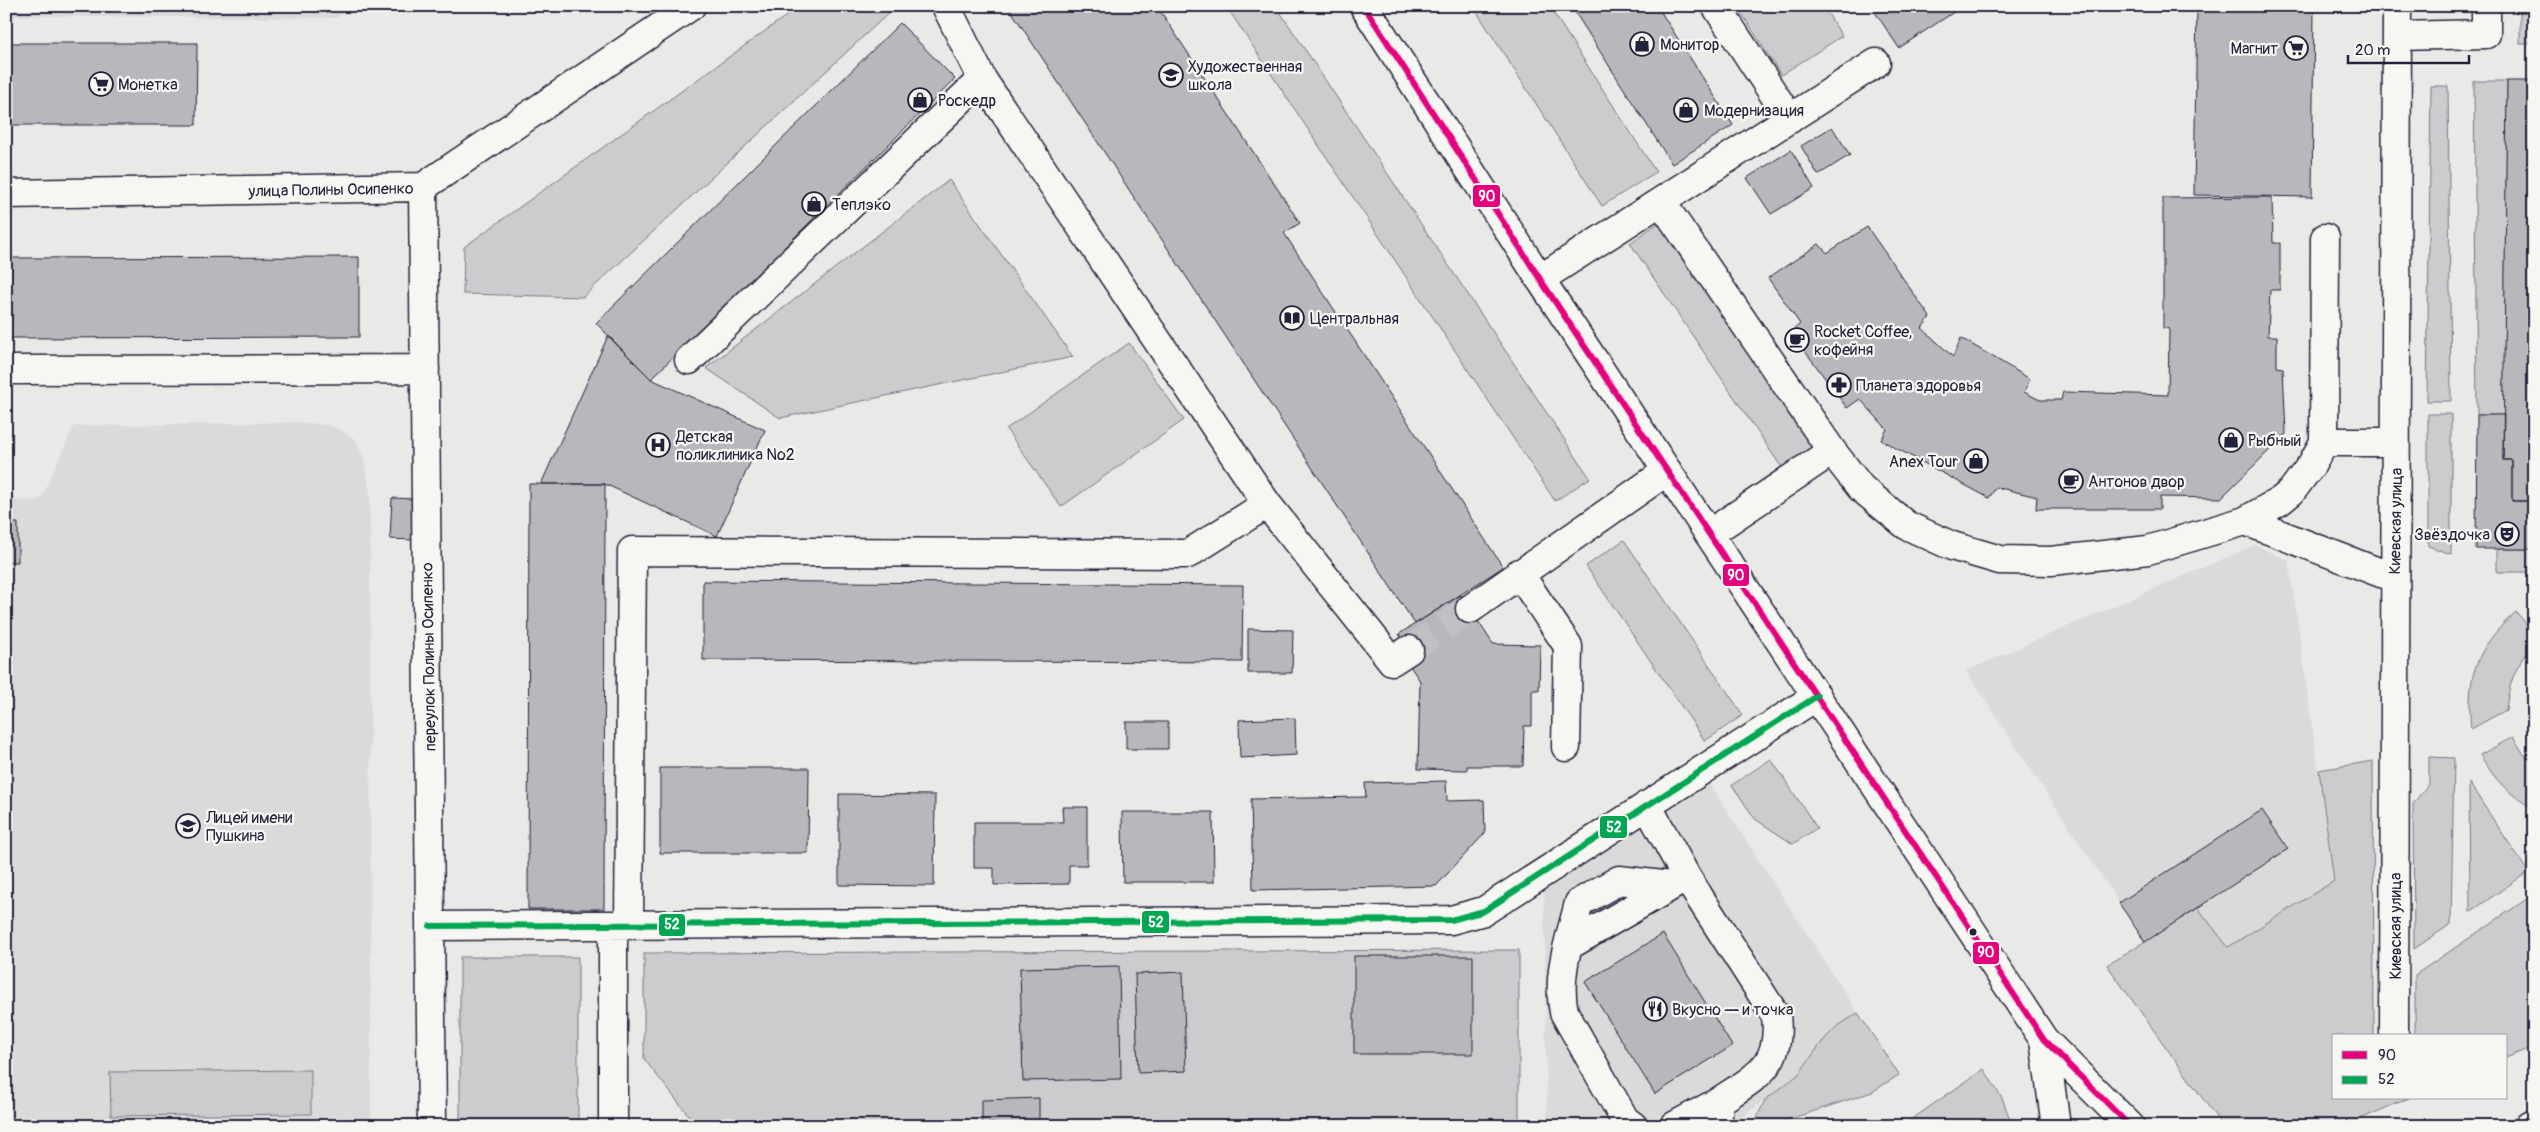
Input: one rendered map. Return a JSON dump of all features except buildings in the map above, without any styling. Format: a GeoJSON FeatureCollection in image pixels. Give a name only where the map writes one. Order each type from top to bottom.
{"type":"FeatureCollection","features":[{"type":"Feature","properties":{"kind":"street","name":"улица Полины Осипенко"},"geometry":{"type":"LineString","coordinates":[[6,194],[424,187],[691,6]]}},
{"type":"Feature","properties":{"kind":"street"},"geometry":{"type":"LineString","coordinates":[[946,6],[982,79],[1268,504],[1392,661],[1409,650]]}},
{"type":"Feature","properties":{"kind":"street"},"geometry":{"type":"LineString","coordinates":[[1364,6],[1540,279],[2044,1040],[2130,1126]]}},
{"type":"Feature","properties":{"kind":"street"},"geometry":{"type":"LineString","coordinates":[[1716,6],[1790,119]]}},
{"type":"Feature","properties":{"kind":"street","name":"Киевская улица"},"geometry":{"type":"LineString","coordinates":[[2394,1034],[2397,6]]}},
{"type":"Feature","properties":{"kind":"street"},"geometry":{"type":"LineString","coordinates":[[2397,36],[2486,34],[2486,6]]}},
{"type":"Feature","properties":{"kind":"street"},"geometry":{"type":"LineString","coordinates":[[1540,279],[1662,203],[1876,63]]}},
{"type":"Feature","properties":{"kind":"street"},"geometry":{"type":"LineString","coordinates":[[690,360],[982,79]]}},
{"type":"Feature","properties":{"kind":"street","name":"переулок Полины Осипенко"},"geometry":{"type":"LineString","coordinates":[[424,187],[432,1126]]}},
{"type":"Feature","properties":{"kind":"street"},"geometry":{"type":"LineString","coordinates":[[1662,203],[1832,450],[1861,488],[1906,525],[1952,546],[2000,560],[2051,560],[2148,550],[2245,521],[2280,501],[2291,492],[2312,464],[2324,442],[2325,238]]}},
{"type":"Feature","properties":{"kind":"street"},"geometry":{"type":"LineString","coordinates":[[6,370],[425,369]]}},
{"type":"Feature","properties":{"kind":"street"},"geometry":{"type":"LineString","coordinates":[[2324,442],[2395,442]]}},
{"type":"Feature","properties":{"kind":"street"},"geometry":{"type":"LineString","coordinates":[[1710,534],[1832,450]]}},
{"type":"Feature","properties":{"kind":"street"},"geometry":{"type":"LineString","coordinates":[[1470,609],[1667,471]]}},
{"type":"Feature","properties":{"kind":"street"},"geometry":{"type":"LineString","coordinates":[[613,1126],[632,551],[1188,554],[1268,504]]}},
{"type":"Feature","properties":{"kind":"street"},"geometry":{"type":"LineString","coordinates":[[2245,521],[2394,578]]}},
{"type":"Feature","properties":{"kind":"street"},"geometry":{"type":"LineString","coordinates":[[1519,573],[1568,646],[1566,747]]}},
{"type":"Feature","properties":{"kind":"street"},"geometry":{"type":"LineString","coordinates":[[430,926],[1450,920],[1484,911],[1817,696]]}},
{"type":"Feature","properties":{"kind":"street"},"geometry":{"type":"LineString","coordinates":[[1647,806],[1679,882],[1776,1016],[1778,1037],[1772,1057],[1760,1073],[1718,1114],[1674,1126]]}},
{"type":"Feature","properties":{"kind":"street"},"geometry":{"type":"LineString","coordinates":[[1634,1126],[1625,1120],[1564,1012],[1561,996],[1561,976],[1579,903],[1619,880],[1679,882]]}},
{"type":"Feature","properties":{"kind":"street"},"geometry":{"type":"LineString","coordinates":[[2044,1040],[2056,1126]]}},
{"type":"Feature","properties":{"kind":"street"},"geometry":{"type":"LineString","coordinates":[[2529,1126],[2534,1124]]}},
{"type":"Feature","properties":{"kind":"shaded area"},"geometry":{"type":"Polygon","coordinates":[[[6,6],[353,6],[337,18],[6,16],[6,6]]]}},
{"type":"Feature","properties":{"kind":"shaded area"},"geometry":{"type":"Polygon","coordinates":[[[800,6],[891,6],[893,9],[583,297],[463,294],[464,247],[800,6]]]}},
{"type":"Feature","properties":{"kind":"shaded area"},"geometry":{"type":"Polygon","coordinates":[[[1226,6],[1276,6],[1590,478],[1555,501],[1226,6]]]}},
{"type":"Feature","properties":{"kind":"shaded area"},"geometry":{"type":"Polygon","coordinates":[[[1473,6],[1549,6],[1656,172],[1602,206],[1473,6]]]}},
{"type":"Feature","properties":{"kind":"shaded area"},"geometry":{"type":"Polygon","coordinates":[[[1737,6],[1823,6],[1842,36],[1781,75],[1737,6]]]}},
{"type":"Feature","properties":{"kind":"shaded area"},"geometry":{"type":"Polygon","coordinates":[[[2520,6],[2534,6],[2534,44],[2520,44],[2520,6]]]}},
{"type":"Feature","properties":{"kind":"shaded area"},"geometry":{"type":"Polygon","coordinates":[[[2474,81],[2507,81],[2504,415],[2477,415],[2474,81]]]}},
{"type":"Feature","properties":{"kind":"shaded area"},"geometry":{"type":"Polygon","coordinates":[[[2431,86],[2448,86],[2451,401],[2427,401],[2431,86]]]}},
{"type":"Feature","properties":{"kind":"shaded area"},"geometry":{"type":"Polygon","coordinates":[[[949,180],[1073,357],[780,418],[706,368],[949,180]]]}},
{"type":"Feature","properties":{"kind":"shaded area"},"geometry":{"type":"Polygon","coordinates":[[[1661,221],[1814,447],[1782,468],[1630,243],[1661,221]]]}},
{"type":"Feature","properties":{"kind":"shaded area"},"geometry":{"type":"Polygon","coordinates":[[[1129,343],[1184,420],[1061,507],[1006,429],[1129,343]]]}},
{"type":"Feature","properties":{"kind":"shaded area"},"geometry":{"type":"Polygon","coordinates":[[[2428,414],[2451,414],[2451,554],[2428,546],[2428,414]]]}},
{"type":"Feature","properties":{"kind":"shaded area","name":"Лицей имени Пушкина"},"geometry":{"type":"Polygon","coordinates":[[[300,422],[333,426],[355,439],[364,459],[370,493],[371,1126],[6,1126],[6,501],[40,500],[74,426],[300,422]]]}},
{"type":"Feature","properties":{"kind":"shaded area"},"geometry":{"type":"Polygon","coordinates":[[[1624,540],[1743,715],[1705,741],[1586,566],[1624,540]]]}},
{"type":"Feature","properties":{"kind":"shaded area"},"geometry":{"type":"Polygon","coordinates":[[[2255,545],[2289,561],[2334,881],[2228,947],[2145,942],[1966,671],[2255,545]]]}},
{"type":"Feature","properties":{"kind":"shaded area"},"geometry":{"type":"Polygon","coordinates":[[[2497,549],[2534,549],[2534,572],[2497,572],[2497,549]]]}},
{"type":"Feature","properties":{"kind":"shaded area"},"geometry":{"type":"Polygon","coordinates":[[[2516,612],[2534,632],[2534,646],[2522,660],[2514,675],[2506,710],[2471,729],[2470,694],[2472,678],[2477,664],[2491,638],[2516,612]]]}},
{"type":"Feature","properties":{"kind":"shaded area"},"geometry":{"type":"Polygon","coordinates":[[[2513,737],[2525,756],[2534,764],[2534,809],[2503,786],[2480,755],[2513,737]]]}},
{"type":"Feature","properties":{"kind":"shaded area"},"geometry":{"type":"Polygon","coordinates":[[[2429,757],[2454,758],[2451,924],[2414,949],[2413,804],[2429,783],[2429,757]]]}},
{"type":"Feature","properties":{"kind":"shaded area"},"geometry":{"type":"Polygon","coordinates":[[[1771,759],[1817,828],[1793,844],[1755,819],[1732,785],[1771,759]]]}},
{"type":"Feature","properties":{"kind":"shaded area"},"geometry":{"type":"Polygon","coordinates":[[[2373,761],[2374,1034],[2332,1034],[2332,1100],[2404,1100],[2344,1126],[2221,1124],[2107,965],[2198,908],[2228,947],[2334,881],[2319,770],[2373,761]]]}},
{"type":"Feature","properties":{"kind":"shaded area"},"geometry":{"type":"Polygon","coordinates":[[[1708,782],[1858,1013],[1835,1028],[1822,1042],[1798,1075],[1730,1126],[1547,1126],[1544,887],[1708,782]]]}},
{"type":"Feature","properties":{"kind":"shaded area"},"geometry":{"type":"Polygon","coordinates":[[[2469,783],[2528,872],[2470,912],[2469,783]]]}},
{"type":"Feature","properties":{"kind":"shaded area"},"geometry":{"type":"Polygon","coordinates":[[[2534,894],[2534,1046],[2508,1057],[2508,1034],[2415,1034],[2415,975],[2534,894]]]}},
{"type":"Feature","properties":{"kind":"shaded area"},"geometry":{"type":"Polygon","coordinates":[[[1519,950],[1519,1126],[697,1126],[644,1059],[644,953],[1519,950]]]}},
{"type":"Feature","properties":{"kind":"shaded area"},"geometry":{"type":"Polygon","coordinates":[[[460,957],[578,957],[578,1126],[460,1126],[460,957]]]}},
{"type":"Feature","properties":{"kind":"shaded area"},"geometry":{"type":"Polygon","coordinates":[[[1858,1013],[1899,1075],[1872,1092],[1769,1126],[1753,1126],[1765,1100],[1798,1075],[1822,1042],[1835,1028],[1858,1013]]]}},
{"type":"Feature","properties":{"kind":"shaded area"},"geometry":{"type":"Polygon","coordinates":[[[1984,1069],[2003,1100],[2012,1126],[1902,1126],[1984,1069]]]}},
{"type":"Feature","properties":{"kind":"shaded area"},"geometry":{"type":"Polygon","coordinates":[[[311,1070],[311,1114],[111,1116],[110,1072],[311,1070]]]}},
{"type":"Feature","properties":{"kind":"tunnel"},"geometry":{"type":"LineString","coordinates":[[1409,650],[1470,609]]}},
{"type":"Feature","properties":{"kind":"transit line","name":"90"},"geometry":{"type":"LineString","coordinates":[[1364,6],[1540,279],[2044,1040],[2130,1126]]}},
{"type":"Feature","properties":{"kind":"transit line","name":"52"},"geometry":{"type":"LineString","coordinates":[[430,926],[1451,920],[1484,911],[1817,696]]}},
{"type":"Feature","properties":{"kind":"place","name":"Монитор"},"geometry":{"type":"Point","coordinates":[1642,44]}},
{"type":"Feature","properties":{"kind":"place","name":"Магнит"},"geometry":{"type":"Point","coordinates":[2296,48]}},
{"type":"Feature","properties":{"kind":"place","name":"Художественная школа"},"geometry":{"type":"Point","coordinates":[1171,75]}},
{"type":"Feature","properties":{"kind":"place","name":"Монетка"},"geometry":{"type":"Point","coordinates":[101,84]}},
{"type":"Feature","properties":{"kind":"place","name":"Роскедр"},"geometry":{"type":"Point","coordinates":[920,100]}},
{"type":"Feature","properties":{"kind":"place","name":"Модернизация"},"geometry":{"type":"Point","coordinates":[1686,110]}},
{"type":"Feature","properties":{"kind":"place","name":"Теплэко"},"geometry":{"type":"Point","coordinates":[814,204]}},
{"type":"Feature","properties":{"kind":"place","name":"Центральная"},"geometry":{"type":"Point","coordinates":[1292,318]}},
{"type":"Feature","properties":{"kind":"place","name":"Rocket Coffee, кофейня"},"geometry":{"type":"Point","coordinates":[1797,340]}},
{"type":"Feature","properties":{"kind":"place","name":"Планета здоровья"},"geometry":{"type":"Point","coordinates":[1839,385]}},
{"type":"Feature","properties":{"kind":"place","name":"Рыбный"},"geometry":{"type":"Point","coordinates":[2231,440]}},
{"type":"Feature","properties":{"kind":"place","name":"Детская поликлиника №2"},"geometry":{"type":"Point","coordinates":[658,445]}},
{"type":"Feature","properties":{"kind":"place","name":"Anex Tour"},"geometry":{"type":"Point","coordinates":[1976,461]}},
{"type":"Feature","properties":{"kind":"place","name":"Антонов двор"},"geometry":{"type":"Point","coordinates":[2071,481]}},
{"type":"Feature","properties":{"kind":"place","name":"Звёздочка"},"geometry":{"type":"Point","coordinates":[2507,534]}},
{"type":"Feature","properties":{"kind":"place","name":"Лицей имени Пушкина"},"geometry":{"type":"Point","coordinates":[188,826]}},
{"type":"Feature","properties":{"kind":"place","name":"Вкусно — и точка"},"geometry":{"type":"Point","coordinates":[1655,1009]}}]}
